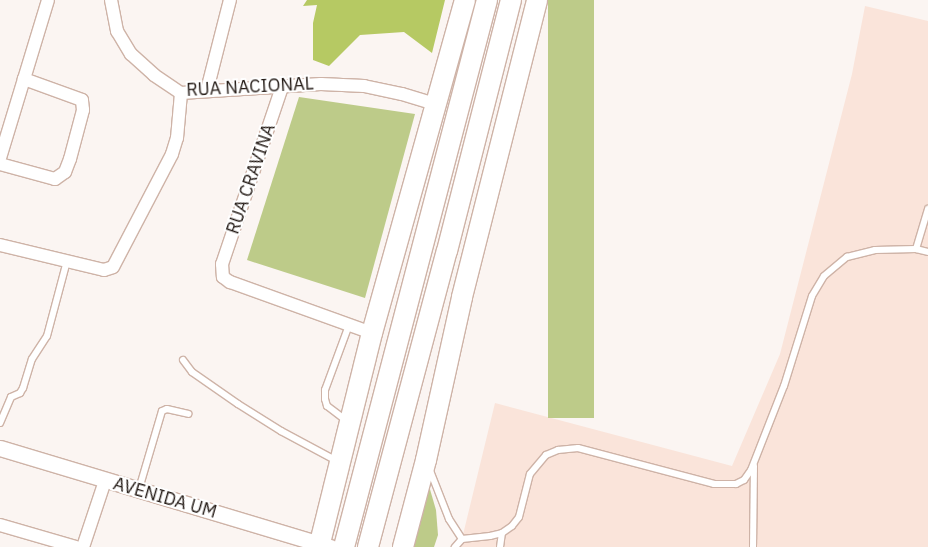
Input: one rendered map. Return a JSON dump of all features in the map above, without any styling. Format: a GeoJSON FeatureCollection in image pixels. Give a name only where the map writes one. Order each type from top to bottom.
{"type":"FeatureCollection","features":[{"type":"Feature","properties":{"kind":"highway"},"geometry":{"type":"LineString","coordinates":[[323,546],[340,463],[372,333],[437,106],[465,0]]}},
{"type":"Feature","properties":{"kind":"highway"},"geometry":{"type":"LineString","coordinates":[[344,547],[488,0]]}},
{"type":"Feature","properties":{"kind":"highway"},"geometry":{"type":"LineString","coordinates":[[368,547],[447,251],[511,0]]}},
{"type":"Feature","properties":{"kind":"highway"},"geometry":{"type":"LineString","coordinates":[[402,547],[426,460],[462,297],[537,0]]}},
{"type":"Feature","properties":{"kind":"street"},"geometry":{"type":"LineString","coordinates":[[0,158],[48,0]]}},
{"type":"Feature","properties":{"kind":"street","name":"RUA NACIONAL"},"geometry":{"type":"LineString","coordinates":[[111,0],[117,31],[130,54],[154,75],[181,93],[321,84],[364,86],[402,94],[437,106]]}},
{"type":"Feature","properties":{"kind":"street"},"geometry":{"type":"LineString","coordinates":[[207,90],[230,0]]}},
{"type":"Feature","properties":{"kind":"street"},"geometry":{"type":"LineString","coordinates":[[0,164],[59,178],[65,172],[74,142],[83,110],[82,100],[24,79]]}},
{"type":"Feature","properties":{"kind":"street","name":"RUA CRAVINA"},"geometry":{"type":"LineString","coordinates":[[282,88],[222,264],[223,277],[230,282],[349,325]]}},
{"type":"Feature","properties":{"kind":"street"},"geometry":{"type":"LineString","coordinates":[[0,245],[110,270],[120,255],[172,154],[176,138],[181,93]]}},
{"type":"Feature","properties":{"kind":"street"},"geometry":{"type":"LineString","coordinates":[[349,325],[372,333]]}},
{"type":"Feature","properties":{"kind":"street","name":"AVENIDA UM"},"geometry":{"type":"LineString","coordinates":[[0,448],[323,546]]}},
{"type":"Feature","properties":{"kind":"street"},"geometry":{"type":"LineString","coordinates":[[83,547],[105,481]]}},
{"type":"Feature","properties":{"kind":"street"},"geometry":{"type":"LineString","coordinates":[[0,525],[76,547]]}},
{"type":"Feature","properties":{"kind":"lane"},"geometry":{"type":"LineString","coordinates":[[916,249],[928,209]]}},
{"type":"Feature","properties":{"kind":"lane"},"geometry":{"type":"LineString","coordinates":[[455,547],[462,539],[502,533],[512,526],[519,517],[530,474],[536,464],[546,455],[558,450],[578,448],[714,484],[736,484],[744,480],[784,386],[812,296],[824,276],[847,258],[875,250],[916,249],[928,252]]}},
{"type":"Feature","properties":{"kind":"lane"},"geometry":{"type":"LineString","coordinates":[[0,423],[12,397],[20,393],[23,388],[32,359],[47,336],[67,261]]}},
{"type":"Feature","properties":{"kind":"lane"},"geometry":{"type":"LineString","coordinates":[[349,325],[325,390],[325,399],[327,406],[350,423]]}},
{"type":"Feature","properties":{"kind":"lane"},"geometry":{"type":"LineString","coordinates":[[183,360],[192,372],[238,404],[280,431],[340,463]]}},
{"type":"Feature","properties":{"kind":"lane"},"geometry":{"type":"LineString","coordinates":[[138,490],[162,411],[167,408],[188,414]]}},
{"type":"Feature","properties":{"kind":"lane"},"geometry":{"type":"LineString","coordinates":[[426,460],[449,519],[462,539]]}},
{"type":"Feature","properties":{"kind":"lane"},"geometry":{"type":"LineString","coordinates":[[753,547],[754,460]]}},
{"type":"Feature","properties":{"kind":"lane"},"geometry":{"type":"LineString","coordinates":[[500,547],[502,533]]}},
{"type":"Feature","properties":{"kind":"shaded area"},"geometry":{"type":"Polygon","coordinates":[[[865,6],[928,21],[928,547],[460,547],[495,403],[732,466],[780,354],[852,74],[865,6]]]}},
{"type":"Feature","properties":{"kind":"green space"},"geometry":{"type":"Polygon","coordinates":[[[307,0],[445,0],[432,53],[404,32],[360,35],[329,66],[313,60],[313,23],[317,5],[303,6],[307,0]]]}},
{"type":"Feature","properties":{"kind":"green space"},"geometry":{"type":"Polygon","coordinates":[[[548,0],[594,0],[594,418],[548,418],[548,0]]]}},
{"type":"Feature","properties":{"kind":"green space"},"geometry":{"type":"Polygon","coordinates":[[[299,97],[415,114],[365,298],[247,260],[299,97]]]}},
{"type":"Feature","properties":{"kind":"green space"},"geometry":{"type":"Polygon","coordinates":[[[427,479],[436,510],[438,535],[434,547],[409,547],[427,479]]]}}]}
